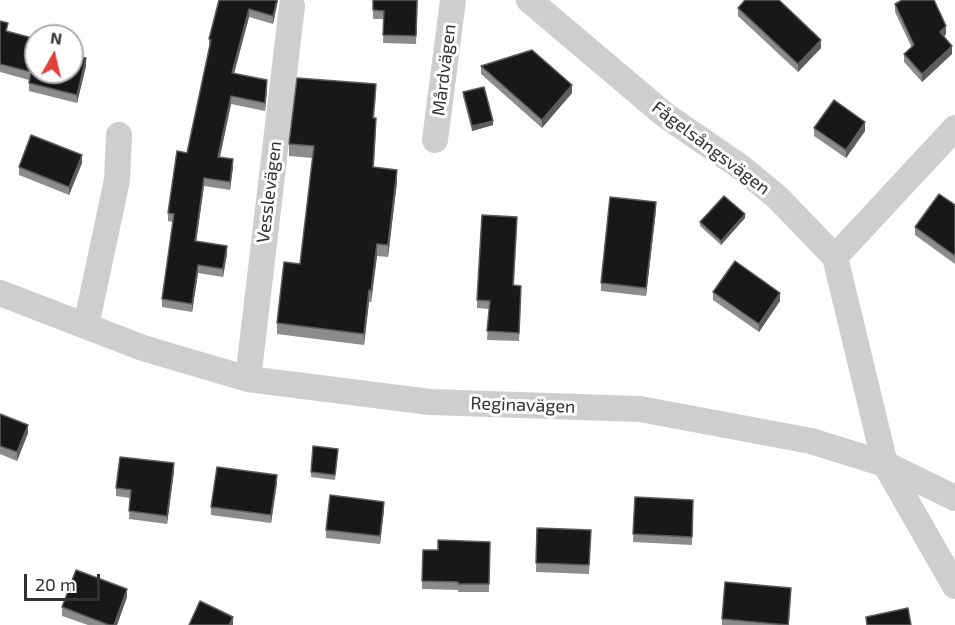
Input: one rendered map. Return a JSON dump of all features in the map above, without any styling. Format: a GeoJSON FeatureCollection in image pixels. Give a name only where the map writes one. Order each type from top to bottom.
{"type":"FeatureCollection","features":[{"type":"Feature","properties":{"kind":"street","name":"Mårdvägen"},"geometry":{"type":"LineString","coordinates":[[435,140],[453,0]]}},
{"type":"Feature","properties":{"kind":"street","name":"Fågelsångsvägen"},"geometry":{"type":"LineString","coordinates":[[529,0],[665,115],[742,168],[778,198],[835,256]]}},
{"type":"Feature","properties":{"kind":"street","name":"Vesslevägen"},"geometry":{"type":"LineString","coordinates":[[248,379],[292,6]]}},
{"type":"Feature","properties":{"kind":"street"},"geometry":{"type":"LineString","coordinates":[[955,128],[835,256],[885,464],[955,586]]}},
{"type":"Feature","properties":{"kind":"street"},"geometry":{"type":"LineString","coordinates":[[87,326],[117,180],[119,135]]}},
{"type":"Feature","properties":{"kind":"street","name":"Reginavägen"},"geometry":{"type":"LineString","coordinates":[[0,293],[143,348],[248,379],[430,402],[640,409],[811,441],[885,464],[955,498]]}},
{"type":"Feature","properties":{"kind":"building"},"geometry":{"type":"Polygon","coordinates":[[[219,0],[277,0],[273,16],[249,9],[232,73],[267,80],[265,103],[231,96],[218,157],[233,159],[230,182],[204,178],[195,241],[227,246],[223,269],[198,265],[192,304],[162,299],[174,214],[168,213],[177,151],[187,153],[211,40],[209,39],[219,0]]]}},
{"type":"Feature","properties":{"kind":"building"},"geometry":{"type":"Polygon","coordinates":[[[373,0],[417,0],[416,36],[383,35],[384,11],[373,10],[373,0]]]}},
{"type":"Feature","properties":{"kind":"building"},"geometry":{"type":"Polygon","coordinates":[[[745,0],[779,0],[821,40],[798,64],[738,8],[745,0]]]}},
{"type":"Feature","properties":{"kind":"building"},"geometry":{"type":"Polygon","coordinates":[[[902,0],[934,0],[946,26],[940,32],[952,46],[922,74],[904,54],[914,45],[895,4],[902,0]]]}},
{"type":"Feature","properties":{"kind":"building"},"geometry":{"type":"Polygon","coordinates":[[[0,21],[8,23],[6,31],[24,36],[24,70],[0,64],[0,21]]]}},
{"type":"Feature","properties":{"kind":"building"},"geometry":{"type":"Polygon","coordinates":[[[532,50],[572,85],[542,120],[481,66],[532,50]]]}},
{"type":"Feature","properties":{"kind":"building"},"geometry":{"type":"Polygon","coordinates":[[[297,78],[376,84],[373,167],[397,170],[388,245],[377,244],[364,334],[277,323],[284,262],[300,264],[314,146],[289,144],[297,78]]]}},
{"type":"Feature","properties":{"kind":"building"},"geometry":{"type":"Polygon","coordinates":[[[33,84],[80,84],[77,95],[33,84]]]}},
{"type":"Feature","properties":{"kind":"building"},"geometry":{"type":"Polygon","coordinates":[[[484,87],[493,121],[472,126],[463,92],[484,87]]]}},
{"type":"Feature","properties":{"kind":"building"},"geometry":{"type":"Polygon","coordinates":[[[834,100],[865,122],[846,150],[814,128],[834,100]]]}},
{"type":"Feature","properties":{"kind":"building"},"geometry":{"type":"Polygon","coordinates":[[[31,135],[82,155],[69,187],[19,167],[31,135]]]}},
{"type":"Feature","properties":{"kind":"building"},"geometry":{"type":"Polygon","coordinates":[[[939,194],[955,205],[955,256],[915,227],[939,194]]]}},
{"type":"Feature","properties":{"kind":"building"},"geometry":{"type":"Polygon","coordinates":[[[724,196],[745,214],[721,241],[700,222],[724,196]]]}},
{"type":"Feature","properties":{"kind":"building"},"geometry":{"type":"Polygon","coordinates":[[[610,197],[656,202],[646,288],[601,283],[610,197]]]}},
{"type":"Feature","properties":{"kind":"building"},"geometry":{"type":"Polygon","coordinates":[[[482,215],[517,217],[513,285],[521,286],[519,333],[487,331],[490,301],[477,300],[482,215]]]}},
{"type":"Feature","properties":{"kind":"building"},"geometry":{"type":"Polygon","coordinates":[[[735,261],[780,293],[759,324],[713,292],[735,261]]]}},
{"type":"Feature","properties":{"kind":"building"},"geometry":{"type":"Polygon","coordinates":[[[0,414],[28,425],[17,452],[0,446],[0,414]]]}},
{"type":"Feature","properties":{"kind":"building"},"geometry":{"type":"Polygon","coordinates":[[[313,446],[338,449],[335,475],[311,472],[313,446]]]}},
{"type":"Feature","properties":{"kind":"building"},"geometry":{"type":"Polygon","coordinates":[[[120,457],[174,463],[167,516],[129,511],[131,490],[116,488],[120,457]]]}},
{"type":"Feature","properties":{"kind":"building"},"geometry":{"type":"Polygon","coordinates":[[[217,467],[277,475],[271,515],[211,507],[217,467]]]}},
{"type":"Feature","properties":{"kind":"building"},"geometry":{"type":"Polygon","coordinates":[[[330,495],[384,502],[380,536],[326,530],[330,495]]]}},
{"type":"Feature","properties":{"kind":"building"},"geometry":{"type":"Polygon","coordinates":[[[635,497],[693,500],[692,537],[633,534],[635,497]]]}},
{"type":"Feature","properties":{"kind":"building"},"geometry":{"type":"Polygon","coordinates":[[[537,528],[591,530],[589,565],[536,563],[537,528]]]}},
{"type":"Feature","properties":{"kind":"building"},"geometry":{"type":"Polygon","coordinates":[[[438,540],[490,542],[489,584],[422,581],[423,550],[438,550],[438,540]]]}},
{"type":"Feature","properties":{"kind":"building"},"geometry":{"type":"Polygon","coordinates":[[[76,570],[127,589],[114,625],[62,607],[76,570]]]}},
{"type":"Feature","properties":{"kind":"building"},"geometry":{"type":"Polygon","coordinates":[[[725,582],[791,588],[788,625],[722,619],[725,582]]]}},
{"type":"Feature","properties":{"kind":"building"},"geometry":{"type":"Polygon","coordinates":[[[200,601],[233,617],[229,625],[189,625],[200,601]]]}},
{"type":"Feature","properties":{"kind":"building"},"geometry":{"type":"Polygon","coordinates":[[[908,608],[911,625],[867,625],[866,617],[908,608]]]}}]}
